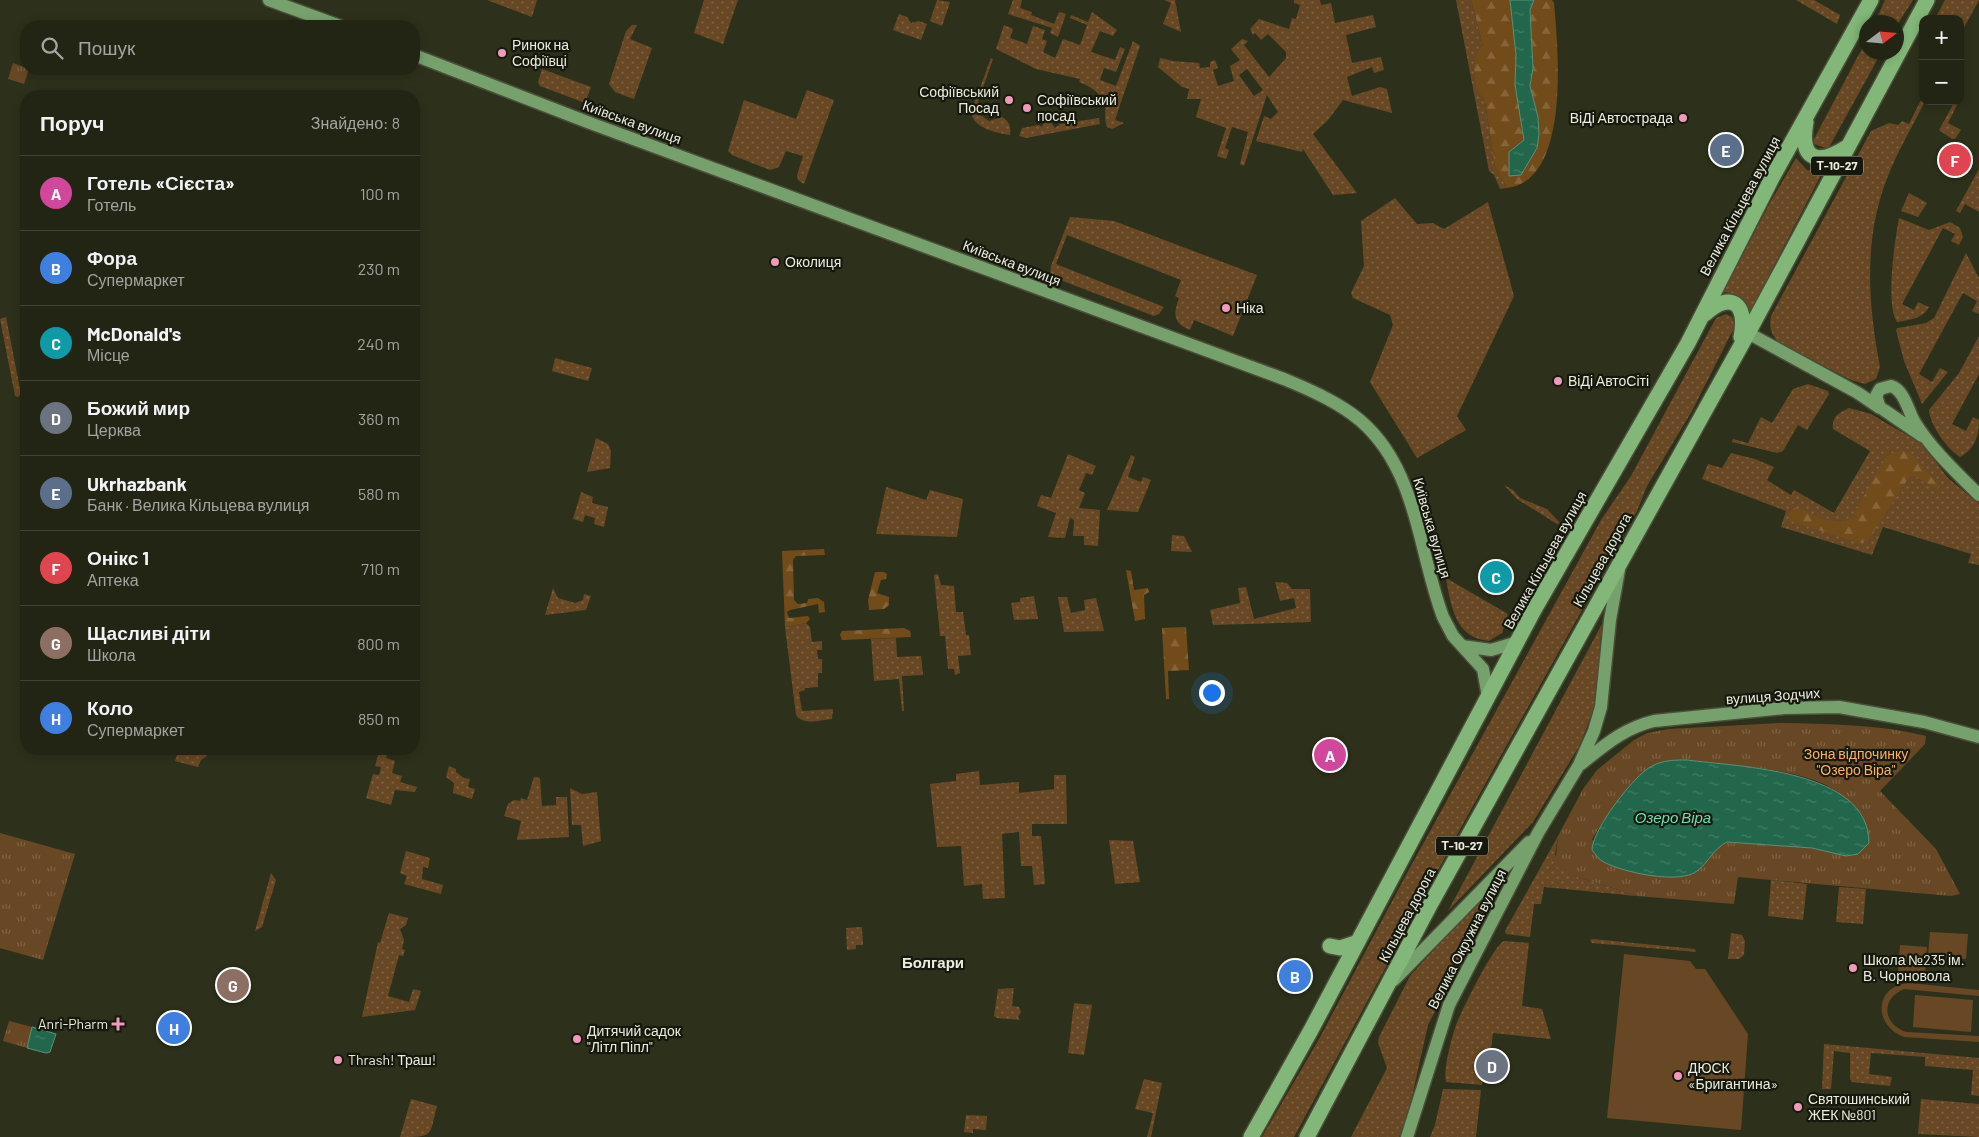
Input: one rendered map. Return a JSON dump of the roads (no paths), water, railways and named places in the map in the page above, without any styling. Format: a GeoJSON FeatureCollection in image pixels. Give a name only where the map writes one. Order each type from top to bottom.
{"type":"FeatureCollection","features":[{"type":"Feature","properties":{"kind":"highway","name":"Велика Кільцева вулиця"},"geometry":{"type":"LineString","coordinates":[[1251,1137],[1358,942],[1518,642],[1702,316],[1759,202],[1871,0]]}},
{"type":"Feature","properties":{"kind":"highway","name":"Кільцева дорога"},"geometry":{"type":"LineString","coordinates":[[1307,1137],[1622,558],[1748,333],[1927,0]]}},
{"type":"Feature","properties":{"kind":"highway"},"geometry":{"type":"LineString","coordinates":[[1808,113],[1803,136],[1809,153],[1816,158],[1826,158],[1847,146]]}},
{"type":"Feature","properties":{"kind":"highway"},"geometry":{"type":"LineString","coordinates":[[1702,316],[1722,302],[1730,301],[1737,304],[1743,313],[1744,324],[1738,348]]}},
{"type":"Feature","properties":{"kind":"highway"},"geometry":{"type":"LineString","coordinates":[[1330,946],[1340,948],[1358,942]]}},
{"type":"Feature","properties":{"kind":"main road"},"geometry":{"type":"LineString","coordinates":[[269,0],[324,20]]}},
{"type":"Feature","properties":{"kind":"main road","name":"Київська вулиця"},"geometry":{"type":"LineString","coordinates":[[420,57],[599,126],[1284,379],[1331,400],[1354,415],[1374,435],[1402,478],[1438,602],[1448,627],[1483,669],[1488,697]]}},
{"type":"Feature","properties":{"kind":"main road"},"geometry":{"type":"LineString","coordinates":[[1748,333],[1852,390],[1928,440]]}},
{"type":"Feature","properties":{"kind":"main road"},"geometry":{"type":"LineString","coordinates":[[1852,390],[1880,389],[1891,386],[1898,389],[1914,420],[1928,440],[1953,469],[1979,494]]}},
{"type":"Feature","properties":{"kind":"main road"},"geometry":{"type":"LineString","coordinates":[[1880,389],[1876,396],[1882,409]]}},
{"type":"Feature","properties":{"kind":"main road"},"geometry":{"type":"LineString","coordinates":[[1882,409],[1891,411],[1899,408],[1902,396]]}},
{"type":"Feature","properties":{"kind":"main road"},"geometry":{"type":"LineString","coordinates":[[1579,765],[1601,707],[1610,620],[1622,558]]}},
{"type":"Feature","properties":{"kind":"main road"},"geometry":{"type":"LineString","coordinates":[[1462,646],[1491,650],[1518,642]]}},
{"type":"Feature","properties":{"kind":"main road","name":"вулиця Зодчих"},"geometry":{"type":"LineString","coordinates":[[1579,765],[1621,733],[1639,724],[1784,708],[1839,707],[1924,722],[1979,737]]}},
{"type":"Feature","properties":{"kind":"main road","name":"Велика Окружна вулиця"},"geometry":{"type":"LineString","coordinates":[[1407,1137],[1449,1005],[1538,833],[1579,765]]}},
{"type":"Feature","properties":{"kind":"main road"},"geometry":{"type":"LineString","coordinates":[[1387,987],[1538,833]]}},
{"type":"Feature","properties":{"kind":"water"},"geometry":{"type":"Polygon","coordinates":[[[1510,0],[1534,0],[1530,10],[1533,68],[1530,86],[1538,117],[1539,134],[1537,148],[1521,175],[1509,176],[1509,152],[1524,140],[1515,85],[1516,55],[1510,0]]]}},
{"type":"Feature","properties":{"kind":"water","name":"Озеро Віра"},"geometry":{"type":"Polygon","coordinates":[[[1687,760],[1767,770],[1798,776],[1825,786],[1848,800],[1863,818],[1869,843],[1858,854],[1846,856],[1812,848],[1727,842],[1718,848],[1697,871],[1678,877],[1635,873],[1601,860],[1592,850],[1594,841],[1606,817],[1625,791],[1644,771],[1656,764],[1665,761],[1687,760]]]}},
{"type":"Feature","properties":{"kind":"water"},"geometry":{"type":"Polygon","coordinates":[[[32,1027],[56,1034],[50,1052],[46,1053],[27,1048],[32,1027]]]}},
{"type":"Feature","properties":{"kind":"place","name":"Ринок на Софіївці"},"geometry":{"type":"Point","coordinates":[502,53]}},
{"type":"Feature","properties":{"kind":"place","name":"Софіївський Посад"},"geometry":{"type":"Point","coordinates":[1009,100]}},
{"type":"Feature","properties":{"kind":"place","name":"Софіївський посад"},"geometry":{"type":"Point","coordinates":[1027,108]}},
{"type":"Feature","properties":{"kind":"place","name":"ВіДі Автострада"},"geometry":{"type":"Point","coordinates":[1683,118]}},
{"type":"Feature","properties":{"kind":"place","name":"Ukrhazbank"},"geometry":{"type":"Point","coordinates":[1726,150]}},
{"type":"Feature","properties":{"kind":"place","name":"Онікс 1"},"geometry":{"type":"Point","coordinates":[1955,160]}},
{"type":"Feature","properties":{"kind":"place","name":"Околиця"},"geometry":{"type":"Point","coordinates":[775,262]}},
{"type":"Feature","properties":{"kind":"place","name":"Ніка"},"geometry":{"type":"Point","coordinates":[1226,308]}},
{"type":"Feature","properties":{"kind":"place","name":"ВіДі АвтоСіті"},"geometry":{"type":"Point","coordinates":[1558,381]}},
{"type":"Feature","properties":{"kind":"place","name":"McDonald's"},"geometry":{"type":"Point","coordinates":[1496,577]}},
{"type":"Feature","properties":{"kind":"place","name":"Готель «Сієста»"},"geometry":{"type":"Point","coordinates":[1330,755]}},
{"type":"Feature","properties":{"kind":"place","name":"Школа №235 ім. В. Чорновола"},"geometry":{"type":"Point","coordinates":[1853,968]}},
{"type":"Feature","properties":{"kind":"place","name":"Фора"},"geometry":{"type":"Point","coordinates":[1295,976]}},
{"type":"Feature","properties":{"kind":"place","name":"Щасливі діти"},"geometry":{"type":"Point","coordinates":[233,985]}},
{"type":"Feature","properties":{"kind":"place","name":"Anri-Pharm"},"geometry":{"type":"Point","coordinates":[118,1024]}},
{"type":"Feature","properties":{"kind":"place","name":"Коло"},"geometry":{"type":"Point","coordinates":[174,1028]}},
{"type":"Feature","properties":{"kind":"place","name":"Дитячий садок \"Літл Піпл\""},"geometry":{"type":"Point","coordinates":[577,1039]}},
{"type":"Feature","properties":{"kind":"place","name":"Thrash! Траш!"},"geometry":{"type":"Point","coordinates":[338,1060]}},
{"type":"Feature","properties":{"kind":"place","name":"Божий мир"},"geometry":{"type":"Point","coordinates":[1492,1066]}},
{"type":"Feature","properties":{"kind":"place","name":"ДЮСК «Бригантина»"},"geometry":{"type":"Point","coordinates":[1678,1076]}},
{"type":"Feature","properties":{"kind":"place","name":"Святошинський ЖЕК №801"},"geometry":{"type":"Point","coordinates":[1798,1107]}},
{"type":"Feature","properties":{"kind":"district","name":"Болгари"},"geometry":{"type":"Point","coordinates":[933,963]}},
{"type":"Feature","properties":{"kind":"park label","name":"Зона відпочинку \"Озеро Віра\""},"geometry":{"type":"Point","coordinates":[1856,762]}}]}
